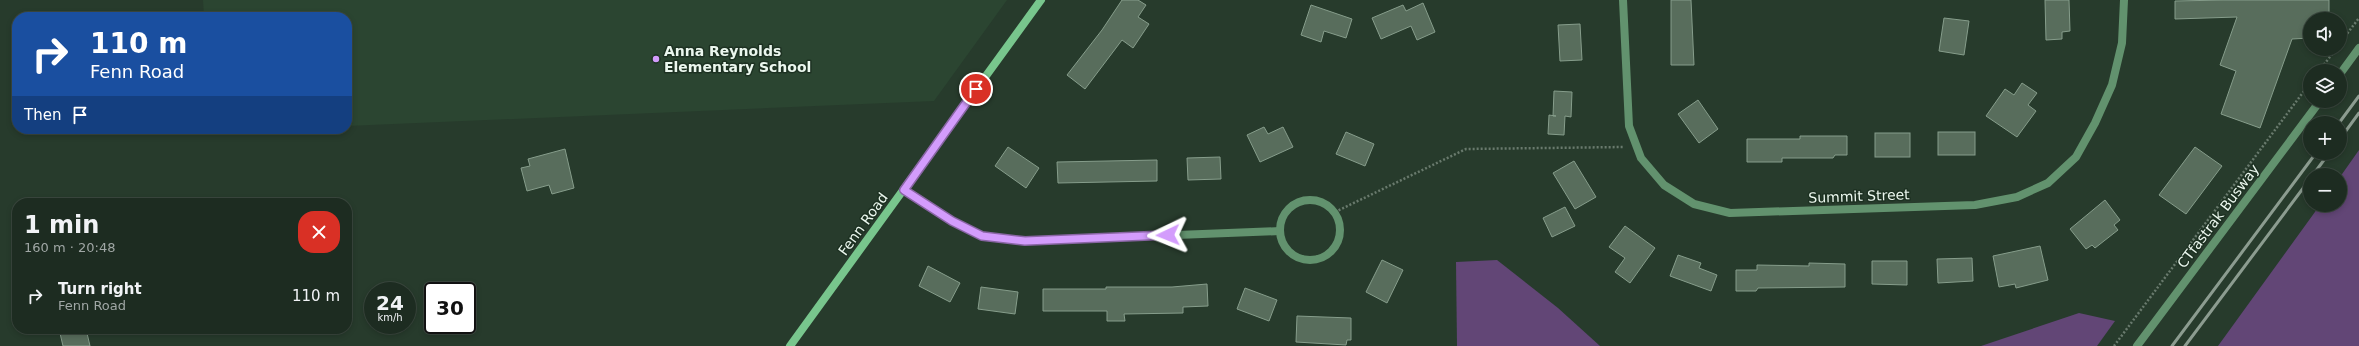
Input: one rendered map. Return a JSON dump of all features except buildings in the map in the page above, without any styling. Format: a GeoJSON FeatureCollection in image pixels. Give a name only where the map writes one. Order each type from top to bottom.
{"type":"FeatureCollection","features":[{"type":"Feature","properties":{"kind":"street","name":"Fenn Road"},"geometry":{"type":"LineString","coordinates":[[790,346],[1041,0]]}},
{"type":"Feature","properties":{"kind":"street","name":"Summit Street"},"geometry":{"type":"LineString","coordinates":[[1623,0],[1629,126],[1641,158],[1664,185],[1694,204],[1730,213],[1976,205],[2016,197],[2048,182],[2076,156],[2095,123],[2112,85],[2122,43],[2124,0]]}},
{"type":"Feature","properties":{"kind":"street"},"geometry":{"type":"LineString","coordinates":[[2347,64],[2359,48]]}},
{"type":"Feature","properties":{"kind":"street","name":"CTfastrak Busway"},"geometry":{"type":"LineString","coordinates":[[2137,346],[2315,108]]}},
{"type":"Feature","properties":{"kind":"street"},"geometry":{"type":"LineString","coordinates":[[904,190],[952,221],[982,236],[1025,241],[1280,231]]}},
{"type":"Feature","properties":{"kind":"street"},"geometry":{"type":"LineString","coordinates":[[1316,200],[1330,207],[1335,212],[1341,226],[1339,241],[1330,253],[1316,260],[1302,259],[1288,251],[1284,245],[1280,231],[1280,223],[1288,210],[1301,201],[1316,200]]}},
{"type":"Feature","properties":{"kind":"path"},"geometry":{"type":"LineString","coordinates":[[2347,34],[2359,18]]}},
{"type":"Feature","properties":{"kind":"path"},"geometry":{"type":"LineString","coordinates":[[2324,64],[2331,56]]}},
{"type":"Feature","properties":{"kind":"path"},"geometry":{"type":"LineString","coordinates":[[2114,346],[2303,92]]}},
{"type":"Feature","properties":{"kind":"path"},"geometry":{"type":"LineString","coordinates":[[1335,212],[1466,149],[1637,147]]}},
{"type":"Feature","properties":{"kind":"shaded area","name":"Anna Reynolds Elementary School"},"geometry":{"type":"Polygon","coordinates":[[[203,0],[1007,0],[934,101],[352,126],[352,12],[204,12],[203,0]]]}},
{"type":"Feature","properties":{"kind":"shaded area"},"geometry":{"type":"Polygon","coordinates":[[[2359,150],[2359,346],[2218,346],[2315,212],[2347,212],[2346,168],[2359,150]]]}},
{"type":"Feature","properties":{"kind":"shaded area"},"geometry":{"type":"Polygon","coordinates":[[[1497,260],[1558,308],[1600,346],[1457,346],[1456,262],[1497,260]]]}},
{"type":"Feature","properties":{"kind":"shaded area"},"geometry":{"type":"Polygon","coordinates":[[[2079,313],[2115,321],[2097,346],[1981,346],[2079,313]]]}},
{"type":"Feature","properties":{"kind":"railway"},"geometry":{"type":"LineString","coordinates":[[2344,116],[2359,96]]}},
{"type":"Feature","properties":{"kind":"railway"},"geometry":{"type":"LineString","coordinates":[[2347,129],[2359,113]]}},
{"type":"Feature","properties":{"kind":"railway"},"geometry":{"type":"LineString","coordinates":[[2172,346],[2311,160]]}},
{"type":"Feature","properties":{"kind":"railway"},"geometry":{"type":"LineString","coordinates":[[2318,168],[2324,160]]}},
{"type":"Feature","properties":{"kind":"railway"},"geometry":{"type":"LineString","coordinates":[[2185,346],[2303,188]]}},
{"type":"Feature","properties":{"kind":"place","name":"Anna Reynolds Elementary School"},"geometry":{"type":"Point","coordinates":[656,59]}},
{"type":"Feature","properties":{"kind":"route"},"geometry":{"type":"LineString","coordinates":[[976,89],[904,190],[952,221],[982,236],[1025,241],[1168,235]]}}]}
